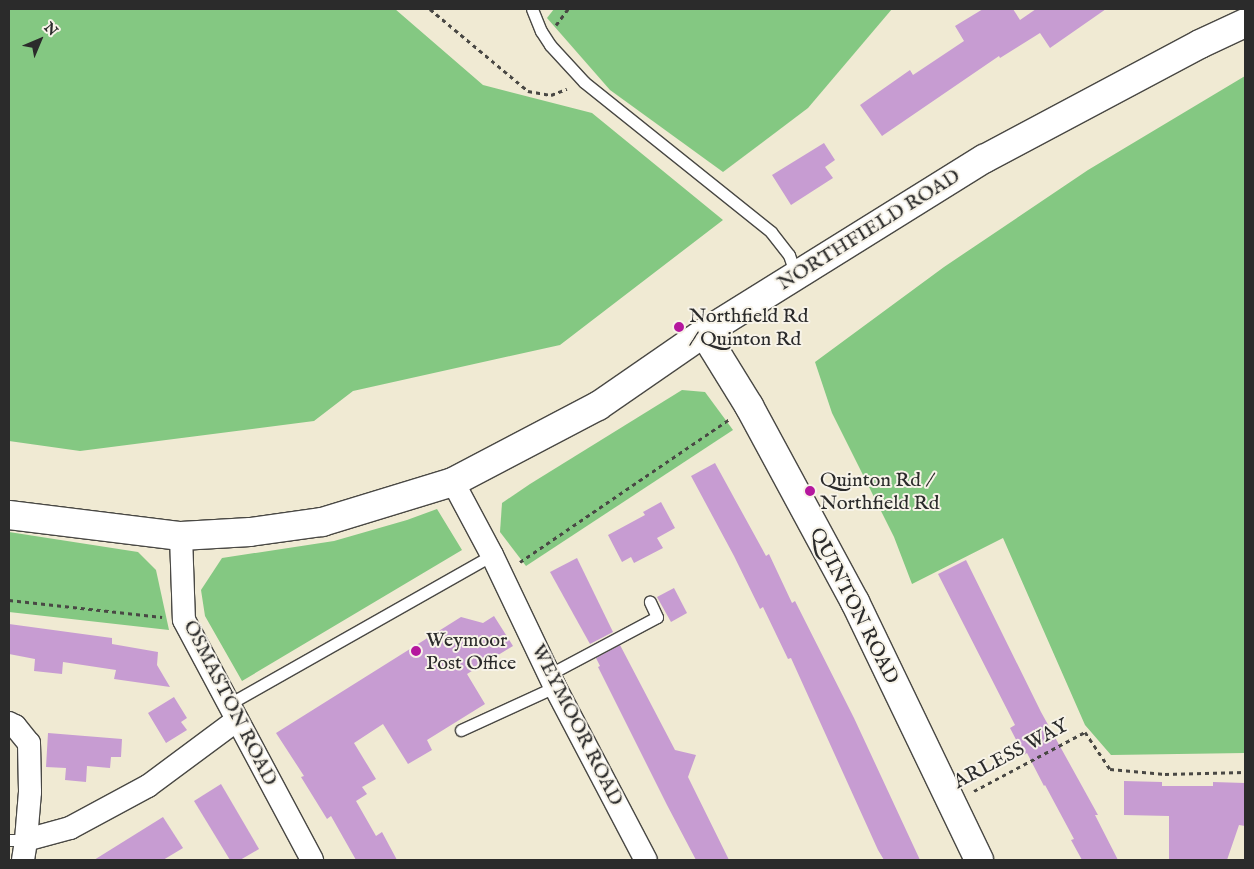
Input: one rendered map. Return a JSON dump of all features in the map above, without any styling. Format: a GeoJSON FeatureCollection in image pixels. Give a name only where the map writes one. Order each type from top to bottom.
{"type":"FeatureCollection","features":[{"type":"Feature","properties":{"kind":"street","name":"NORTHFIELD ROAD"},"geometry":{"type":"LineString","coordinates":[[9,515],[181,536],[250,532],[322,522],[453,482],[598,406],[704,333],[984,159],[1200,44],[1245,23]]}},
{"type":"Feature","properties":{"kind":"street","name":"QUINTON ROAD"},"geometry":{"type":"LineString","coordinates":[[704,333],[749,406],[855,602],[979,860]]}},
{"type":"Feature","properties":{"kind":"street","name":"WEYMOOR ROAD"},"geometry":{"type":"LineString","coordinates":[[453,482],[497,565],[552,680],[646,860]]}},
{"type":"Feature","properties":{"kind":"street","name":"OSMASTON ROAD"},"geometry":{"type":"LineString","coordinates":[[181,536],[184,620],[312,860]]}},
{"type":"Feature","properties":{"kind":"street"},"geometry":{"type":"LineString","coordinates":[[19,847],[70,828],[148,786],[233,712]]}},
{"type":"Feature","properties":{"kind":"street"},"geometry":{"type":"LineString","coordinates":[[9,723],[15,726],[29,743],[30,792],[19,847]]}},
{"type":"Feature","properties":{"kind":"lane"},"geometry":{"type":"LineString","coordinates":[[532,9],[541,31],[550,46],[584,82],[770,232],[789,255],[796,275]]}},
{"type":"Feature","properties":{"kind":"lane"},"geometry":{"type":"LineString","coordinates":[[233,712],[497,565]]}},
{"type":"Feature","properties":{"kind":"lane"},"geometry":{"type":"LineString","coordinates":[[461,730],[552,680],[657,617],[650,602]]}},
{"type":"Feature","properties":{"kind":"path"},"geometry":{"type":"LineString","coordinates":[[430,9],[528,92],[551,95],[584,82]]}},
{"type":"Feature","properties":{"kind":"path"},"geometry":{"type":"LineString","coordinates":[[554,28],[568,9]]}},
{"type":"Feature","properties":{"kind":"path"},"geometry":{"type":"LineString","coordinates":[[497,565],[749,406]]}},
{"type":"Feature","properties":{"kind":"path"},"geometry":{"type":"LineString","coordinates":[[9,600],[184,620]]}},
{"type":"Feature","properties":{"kind":"path","name":"ARLESS WAY"},"geometry":{"type":"LineString","coordinates":[[951,803],[1085,732],[1110,769],[1165,774],[1245,772]]}},
{"type":"Feature","properties":{"kind":"green space"},"geometry":{"type":"Polygon","coordinates":[[[9,9],[395,9],[483,85],[592,113],[723,220],[560,345],[353,391],[314,421],[80,451],[9,441],[9,9]]]}},
{"type":"Feature","properties":{"kind":"green space"},"geometry":{"type":"Polygon","coordinates":[[[554,9],[892,9],[808,108],[723,172],[610,90],[547,18],[554,9]]]}},
{"type":"Feature","properties":{"kind":"green space"},"geometry":{"type":"Polygon","coordinates":[[[1245,76],[1245,753],[1111,755],[1085,725],[1003,538],[912,584],[894,537],[832,413],[815,362],[944,267],[1088,170],[1245,76]]]}},
{"type":"Feature","properties":{"kind":"green space"},"geometry":{"type":"Polygon","coordinates":[[[682,390],[705,392],[733,430],[526,566],[500,532],[502,503],[682,390]]]}},
{"type":"Feature","properties":{"kind":"green space"},"geometry":{"type":"Polygon","coordinates":[[[437,509],[462,550],[242,681],[205,616],[201,590],[222,558],[334,541],[407,520],[437,509]]]}},
{"type":"Feature","properties":{"kind":"green space"},"geometry":{"type":"Polygon","coordinates":[[[9,532],[138,552],[156,570],[169,630],[9,612],[9,532]]]}},
{"type":"Feature","properties":{"kind":"building"},"geometry":{"type":"Polygon","coordinates":[[[983,9],[1013,9],[1020,20],[1036,9],[1106,9],[1050,48],[1040,33],[1000,58],[999,56],[882,136],[860,105],[910,70],[913,75],[964,41],[955,26],[983,9]]]}},
{"type":"Feature","properties":{"kind":"building"},"geometry":{"type":"Polygon","coordinates":[[[824,143],[835,160],[825,167],[833,178],[791,205],[772,175],[824,143]]]}},
{"type":"Feature","properties":{"kind":"building"},"geometry":{"type":"Polygon","coordinates":[[[715,463],[766,556],[769,554],[792,603],[795,601],[854,718],[920,860],[884,860],[878,850],[791,658],[788,659],[763,607],[760,609],[691,476],[715,463]]]}},
{"type":"Feature","properties":{"kind":"building"},"geometry":{"type":"Polygon","coordinates":[[[661,502],[675,528],[657,538],[663,548],[634,563],[631,557],[622,562],[608,535],[645,515],[643,512],[661,502]]]}},
{"type":"Feature","properties":{"kind":"building"},"geometry":{"type":"Polygon","coordinates":[[[577,558],[613,632],[590,644],[550,572],[577,558]]]}},
{"type":"Feature","properties":{"kind":"building"},"geometry":{"type":"Polygon","coordinates":[[[966,560],[1041,712],[1098,815],[1095,815],[1118,860],[1082,860],[1071,840],[1074,839],[1045,785],[1027,753],[1024,755],[1010,728],[1015,725],[938,574],[966,560]]]}},
{"type":"Feature","properties":{"kind":"building"},"geometry":{"type":"Polygon","coordinates":[[[674,588],[687,613],[671,622],[657,597],[674,588]]]}},
{"type":"Feature","properties":{"kind":"building"},"geometry":{"type":"Polygon","coordinates":[[[494,616],[513,646],[467,674],[485,704],[427,740],[432,750],[408,764],[383,724],[354,743],[376,779],[362,787],[367,794],[356,801],[376,836],[382,832],[397,860],[356,860],[331,816],[327,819],[301,777],[304,776],[276,733],[461,617],[483,623],[494,616]]]}},
{"type":"Feature","properties":{"kind":"building"},"geometry":{"type":"Polygon","coordinates":[[[9,624],[112,638],[112,644],[158,652],[157,665],[170,687],[114,679],[116,670],[63,662],[62,674],[34,671],[35,659],[9,654],[9,624]]]}},
{"type":"Feature","properties":{"kind":"building"},"geometry":{"type":"Polygon","coordinates":[[[620,645],[675,750],[696,755],[688,777],[729,860],[696,860],[667,805],[598,667],[600,666],[596,658],[620,645]]]}},
{"type":"Feature","properties":{"kind":"building"},"geometry":{"type":"Polygon","coordinates":[[[174,697],[187,718],[181,722],[187,730],[166,743],[148,713],[174,697]]]}},
{"type":"Feature","properties":{"kind":"building"},"geometry":{"type":"Polygon","coordinates":[[[48,733],[122,739],[121,757],[111,757],[110,768],[87,766],[86,782],[65,780],[66,768],[46,767],[48,733]]]}},
{"type":"Feature","properties":{"kind":"building"},"geometry":{"type":"Polygon","coordinates":[[[1124,781],[1162,782],[1162,786],[1213,786],[1213,782],[1245,783],[1245,826],[1239,825],[1227,860],[1169,860],[1169,816],[1124,815],[1124,781]]]}},
{"type":"Feature","properties":{"kind":"building"},"geometry":{"type":"Polygon","coordinates":[[[221,784],[259,849],[240,860],[230,860],[194,801],[221,784]]]}},
{"type":"Feature","properties":{"kind":"building"},"geometry":{"type":"Polygon","coordinates":[[[163,817],[183,848],[163,860],[94,860],[163,817]]]}},
{"type":"Feature","properties":{"kind":"place","name":"Northfield Rd / Quinton Rd"},"geometry":{"type":"Point","coordinates":[679,327]}},
{"type":"Feature","properties":{"kind":"place","name":"Quinton Rd / Northfield Rd"},"geometry":{"type":"Point","coordinates":[810,491]}},
{"type":"Feature","properties":{"kind":"place","name":"Weymoor Post Office"},"geometry":{"type":"Point","coordinates":[416,651]}}]}
